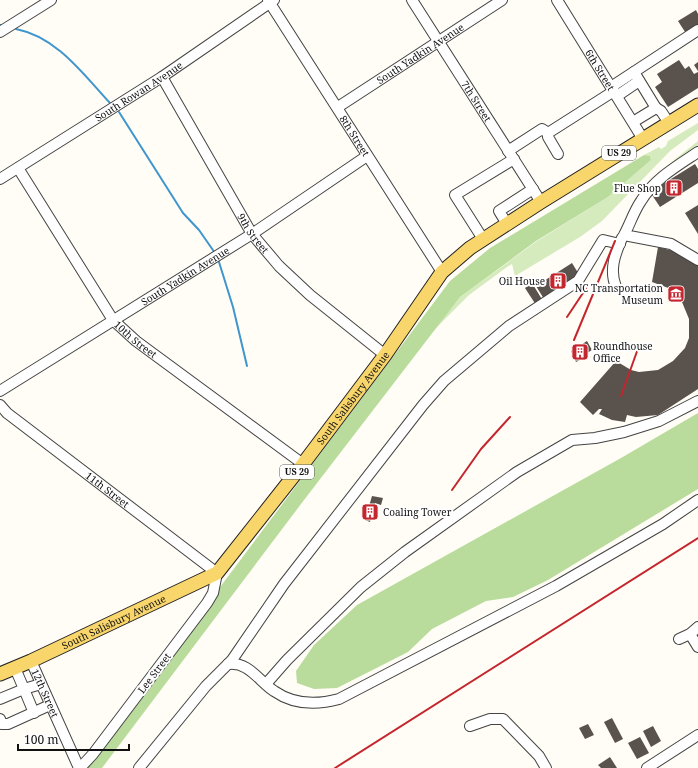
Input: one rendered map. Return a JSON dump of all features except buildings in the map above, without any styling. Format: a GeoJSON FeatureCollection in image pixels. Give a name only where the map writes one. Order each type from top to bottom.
{"type":"FeatureCollection","features":[{"type":"Feature","properties":{"kind":"main road","name":"South Salisbury Avenue"},"geometry":{"type":"LineString","coordinates":[[0,674],[31,661],[217,573],[303,464],[385,355],[442,272],[470,248],[541,202],[698,105]]}},
{"type":"Feature","properties":{"kind":"street"},"geometry":{"type":"LineString","coordinates":[[0,32],[51,0]]}},
{"type":"Feature","properties":{"kind":"street","name":"7th Street"},"geometry":{"type":"LineString","coordinates":[[412,0],[541,202]]}},
{"type":"Feature","properties":{"kind":"street","name":"South Yadkin Avenue"},"geometry":{"type":"LineString","coordinates":[[338,107],[438,40],[502,0]]}},
{"type":"Feature","properties":{"kind":"street","name":"6th Street"},"geometry":{"type":"LineString","coordinates":[[557,0],[643,139]]}},
{"type":"Feature","properties":{"kind":"street","name":"South Rowan Avenue"},"geometry":{"type":"LineString","coordinates":[[0,179],[162,78],[271,1]]}},
{"type":"Feature","properties":{"kind":"street","name":"8th Street"},"geometry":{"type":"LineString","coordinates":[[271,1],[367,156],[442,272]]}},
{"type":"Feature","properties":{"kind":"street"},"geometry":{"type":"LineString","coordinates":[[548,133],[637,76],[698,30]]}},
{"type":"Feature","properties":{"kind":"street"},"geometry":{"type":"LineString","coordinates":[[637,76],[656,108],[662,111],[669,123]]}},
{"type":"Feature","properties":{"kind":"street","name":"9th Street"},"geometry":{"type":"LineString","coordinates":[[162,78],[252,234],[279,266],[310,295],[385,355]]}},
{"type":"Feature","properties":{"kind":"street"},"geometry":{"type":"LineString","coordinates":[[633,122],[656,108]]}},
{"type":"Feature","properties":{"kind":"street"},"geometry":{"type":"LineString","coordinates":[[483,240],[454,195],[511,155],[542,129],[548,133],[548,137],[558,154]]}},
{"type":"Feature","properties":{"kind":"street"},"geometry":{"type":"LineString","coordinates":[[616,287],[612,272],[622,239],[641,200],[656,183],[670,171],[698,152]]}},
{"type":"Feature","properties":{"kind":"street","name":"South Yadkin Avenue"},"geometry":{"type":"LineString","coordinates":[[0,391],[252,234],[367,156]]}},
{"type":"Feature","properties":{"kind":"street","name":"10th Street"},"geometry":{"type":"LineString","coordinates":[[18,168],[113,320],[136,341],[303,464]]}},
{"type":"Feature","properties":{"kind":"street"},"geometry":{"type":"LineString","coordinates":[[507,224],[499,211],[532,189]]}},
{"type":"Feature","properties":{"kind":"street"},"geometry":{"type":"LineString","coordinates":[[139,768],[206,686],[228,664],[284,584],[423,405],[444,381],[509,326],[578,281],[603,240],[622,239],[671,244],[698,260]]}},
{"type":"Feature","properties":{"kind":"street"},"geometry":{"type":"LineString","coordinates":[[266,684],[287,660],[361,587],[405,552],[517,472],[572,440],[595,438],[624,432],[659,421],[698,401]]}},
{"type":"Feature","properties":{"kind":"street","name":"11th Street"},"geometry":{"type":"LineString","coordinates":[[0,405],[7,414],[217,573]]}},
{"type":"Feature","properties":{"kind":"street"},"geometry":{"type":"LineString","coordinates":[[228,664],[241,664],[282,696],[297,701],[325,703],[340,699],[556,586],[663,524],[698,500]]}},
{"type":"Feature","properties":{"kind":"street","name":"Lee Street"},"geometry":{"type":"LineString","coordinates":[[80,768],[93,754],[207,603],[213,593],[217,573]]}},
{"type":"Feature","properties":{"kind":"street"},"geometry":{"type":"LineString","coordinates":[[679,639],[694,631],[698,647]]}},
{"type":"Feature","properties":{"kind":"street","name":"12th Street"},"geometry":{"type":"LineString","coordinates":[[31,661],[80,768]]}},
{"type":"Feature","properties":{"kind":"street"},"geometry":{"type":"LineString","coordinates":[[14,668],[34,713]]}},
{"type":"Feature","properties":{"kind":"street"},"geometry":{"type":"LineString","coordinates":[[0,699],[41,684]]}},
{"type":"Feature","properties":{"kind":"street"},"geometry":{"type":"LineString","coordinates":[[0,719],[2,724],[8,724],[50,705]]}},
{"type":"Feature","properties":{"kind":"street"},"geometry":{"type":"LineString","coordinates":[[470,726],[490,718],[503,720],[539,756],[546,768]]}},
{"type":"Feature","properties":{"kind":"street"},"geometry":{"type":"LineString","coordinates":[[647,768],[698,736]]}},
{"type":"Feature","properties":{"kind":"green space"},"geometry":{"type":"Polygon","coordinates":[[[698,123],[698,130],[670,151],[602,221],[580,237],[515,276],[512,264],[507,267],[469,295],[431,333],[460,297],[537,241],[608,197],[651,160],[650,156],[644,155],[659,147],[661,149],[666,146],[668,141],[698,123]]]}},
{"type":"Feature","properties":{"kind":"green space"},"geometry":{"type":"Polygon","coordinates":[[[698,141],[698,150],[658,178],[674,160],[698,141]]]}},
{"type":"Feature","properties":{"kind":"green space"},"geometry":{"type":"Polygon","coordinates":[[[644,155],[650,156],[651,160],[608,197],[536,241],[460,297],[304,500],[102,768],[84,768],[450,281],[490,248],[644,155]]]}},
{"type":"Feature","properties":{"kind":"green space"},"geometry":{"type":"Polygon","coordinates":[[[698,413],[698,489],[548,580],[513,597],[486,601],[432,629],[408,652],[337,688],[314,689],[297,683],[296,671],[314,645],[357,605],[621,458],[698,413]]]}},
{"type":"Feature","properties":{"kind":"waterway"},"geometry":{"type":"LineString","coordinates":[[16,29],[31,33],[57,48],[79,69],[110,103]]}},
{"type":"Feature","properties":{"kind":"waterway"},"geometry":{"type":"LineString","coordinates":[[119,112],[183,213],[199,230],[215,253]]}},
{"type":"Feature","properties":{"kind":"waterway"},"geometry":{"type":"LineString","coordinates":[[219,262],[233,307],[247,366]]}},
{"type":"Feature","properties":{"kind":"railway"},"geometry":{"type":"LineString","coordinates":[[574,340],[615,241]]}},
{"type":"Feature","properties":{"kind":"railway"},"geometry":{"type":"LineString","coordinates":[[567,317],[587,287]]}},
{"type":"Feature","properties":{"kind":"railway"},"geometry":{"type":"LineString","coordinates":[[621,396],[640,343]]}},
{"type":"Feature","properties":{"kind":"railway"},"geometry":{"type":"LineString","coordinates":[[452,490],[481,449],[510,417]]}},
{"type":"Feature","properties":{"kind":"railway"},"geometry":{"type":"LineString","coordinates":[[335,768],[698,538]]}},
{"type":"Feature","properties":{"kind":"place","name":"Flue Shop"},"geometry":{"type":"Point","coordinates":[674,188]}},
{"type":"Feature","properties":{"kind":"place","name":"Oil House"},"geometry":{"type":"Point","coordinates":[558,281]}},
{"type":"Feature","properties":{"kind":"place","name":"NC Transportation Museum"},"geometry":{"type":"Point","coordinates":[676,294]}},
{"type":"Feature","properties":{"kind":"place","name":"Roundhouse Office"},"geometry":{"type":"Point","coordinates":[580,352]}},
{"type":"Feature","properties":{"kind":"place","name":"Coaling Tower"},"geometry":{"type":"Point","coordinates":[370,512]}}]}
